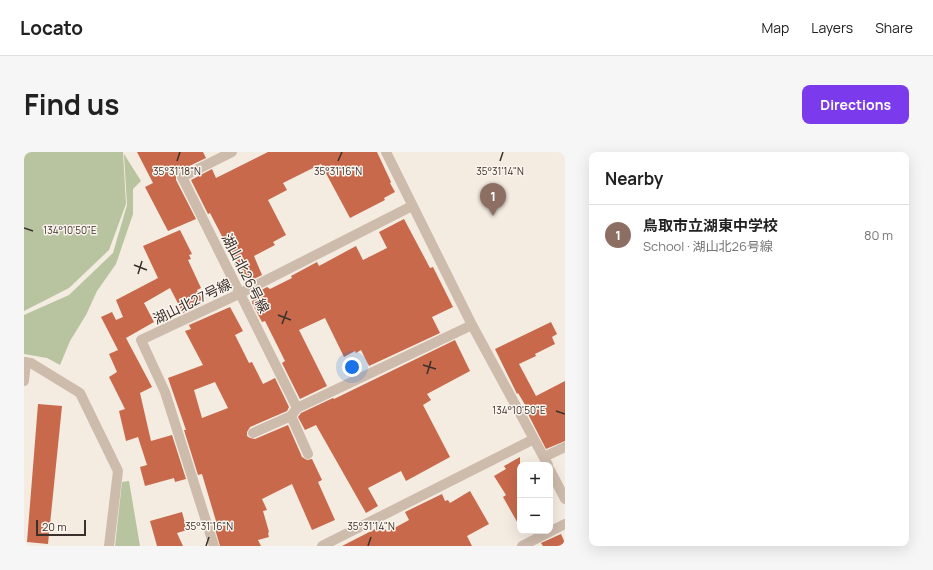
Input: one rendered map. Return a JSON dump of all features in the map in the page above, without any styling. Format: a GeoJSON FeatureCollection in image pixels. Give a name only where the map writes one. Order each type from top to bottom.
{"type":"FeatureCollection","features":[{"type":"Feature","properties":{"kind":"street","name":"湖山北26号線"},"geometry":{"type":"LineString","coordinates":[[232,152],[182,177],[240,293],[294,412],[308,454]]}},
{"type":"Feature","properties":{"kind":"street"},"geometry":{"type":"LineString","coordinates":[[386,152],[472,325],[546,461],[565,447]]}},
{"type":"Feature","properties":{"kind":"street","name":"湖山北27号線"},"geometry":{"type":"LineString","coordinates":[[214,546],[165,392],[141,340],[240,293],[412,206]]}},
{"type":"Feature","properties":{"kind":"street"},"geometry":{"type":"LineString","coordinates":[[253,433],[472,325]]}},
{"type":"Feature","properties":{"kind":"street"},"geometry":{"type":"LineString","coordinates":[[24,381],[25,362],[31,363],[80,393],[118,471],[109,546]]}},
{"type":"Feature","properties":{"kind":"street"},"geometry":{"type":"LineString","coordinates":[[322,546],[534,439]]}},
{"type":"Feature","properties":{"kind":"street"},"geometry":{"type":"LineString","coordinates":[[553,476],[565,499]]}},
{"type":"Feature","properties":{"kind":"street"},"geometry":{"type":"LineString","coordinates":[[522,546],[565,524]]}},
{"type":"Feature","properties":{"kind":"green space"},"geometry":{"type":"Polygon","coordinates":[[[24,152],[123,152],[126,204],[109,250],[69,288],[24,311],[24,152]]]}},
{"type":"Feature","properties":{"kind":"green space"},"geometry":{"type":"Polygon","coordinates":[[[124,154],[141,181],[133,189],[133,214],[116,264],[97,291],[86,315],[70,341],[60,365],[47,358],[24,354],[24,315],[69,295],[113,253],[127,205],[124,154]]]}},
{"type":"Feature","properties":{"kind":"green space"},"geometry":{"type":"Polygon","coordinates":[[[129,481],[140,546],[115,546],[122,482],[129,481]]]}},
{"type":"Feature","properties":{"kind":"building"},"geometry":{"type":"Polygon","coordinates":[[[137,152],[203,152],[206,158],[179,171],[176,176],[176,180],[196,219],[168,231],[145,187],[153,183],[137,152]]]}},
{"type":"Feature","properties":{"kind":"building"},"geometry":{"type":"Polygon","coordinates":[[[268,152],[377,152],[395,192],[384,198],[385,200],[350,218],[321,164],[283,183],[287,190],[268,200],[286,235],[273,242],[275,245],[254,256],[262,275],[248,282],[242,269],[238,271],[210,213],[208,214],[191,180],[212,169],[216,178],[268,152]]]}},
{"type":"Feature","properties":{"kind":"building"},"geometry":{"type":"Polygon","coordinates":[[[404,219],[430,268],[433,267],[453,307],[432,317],[440,333],[369,366],[361,350],[356,353],[355,351],[344,357],[325,318],[299,330],[327,386],[300,399],[282,363],[285,361],[265,321],[262,322],[252,303],[254,294],[267,287],[270,289],[292,278],[291,276],[317,262],[319,266],[356,246],[363,260],[387,248],[379,232],[404,219]]]}},
{"type":"Feature","properties":{"kind":"building"},"geometry":{"type":"Polygon","coordinates":[[[180,230],[192,254],[189,255],[191,259],[188,260],[201,288],[197,290],[204,303],[183,313],[170,288],[144,303],[154,322],[126,338],[152,387],[140,393],[151,441],[172,435],[186,479],[175,482],[174,478],[145,486],[140,467],[147,465],[138,437],[126,441],[119,411],[125,409],[109,377],[117,372],[109,354],[118,350],[101,317],[112,312],[116,320],[123,317],[116,300],[158,278],[143,246],[180,230]]]}},
{"type":"Feature","properties":{"kind":"building"},"geometry":{"type":"Polygon","coordinates":[[[230,307],[243,331],[235,335],[249,363],[252,362],[263,384],[275,378],[289,407],[287,411],[250,427],[247,432],[247,436],[255,439],[288,425],[302,457],[307,460],[312,459],[322,480],[318,482],[335,520],[312,530],[292,484],[262,499],[267,510],[263,511],[269,537],[258,540],[261,546],[220,546],[213,522],[216,521],[202,474],[198,475],[184,430],[186,430],[168,378],[203,365],[185,331],[191,329],[189,325],[230,307]],[[215,382],[194,390],[202,418],[228,408],[215,382]]]}},
{"type":"Feature","properties":{"kind":"building"},"geometry":{"type":"Polygon","coordinates":[[[551,322],[557,334],[552,337],[555,344],[535,354],[536,356],[519,364],[536,396],[565,381],[565,441],[546,449],[528,414],[530,413],[518,393],[517,394],[495,349],[551,322]]]}},
{"type":"Feature","properties":{"kind":"building"},"geometry":{"type":"Polygon","coordinates":[[[455,340],[470,371],[427,394],[431,400],[423,405],[450,457],[406,481],[401,471],[368,488],[378,506],[366,513],[316,425],[305,430],[298,417],[301,413],[333,398],[334,399],[455,340]]]}},
{"type":"Feature","properties":{"kind":"building"},"geometry":{"type":"Polygon","coordinates":[[[38,404],[62,406],[48,544],[27,542],[38,404]]]}},
{"type":"Feature","properties":{"kind":"building"},"geometry":{"type":"Polygon","coordinates":[[[520,457],[520,462],[517,462],[517,522],[503,497],[506,495],[494,476],[506,469],[504,466],[520,457]]]}},
{"type":"Feature","properties":{"kind":"building"},"geometry":{"type":"Polygon","coordinates":[[[470,491],[489,524],[467,536],[472,546],[342,546],[383,525],[387,532],[409,520],[405,512],[442,494],[445,501],[448,500],[450,503],[470,491]]]}},
{"type":"Feature","properties":{"kind":"building"},"geometry":{"type":"Polygon","coordinates":[[[182,512],[187,530],[177,533],[183,546],[157,546],[150,521],[182,512]]]}},
{"type":"Feature","properties":{"kind":"building"},"geometry":{"type":"Polygon","coordinates":[[[561,534],[565,546],[543,546],[541,543],[561,534]]]}},
{"type":"Feature","properties":{"kind":"place","name":"鳥取市立湖東中学校"},"geometry":{"type":"Point","coordinates":[493,216]}}]}
